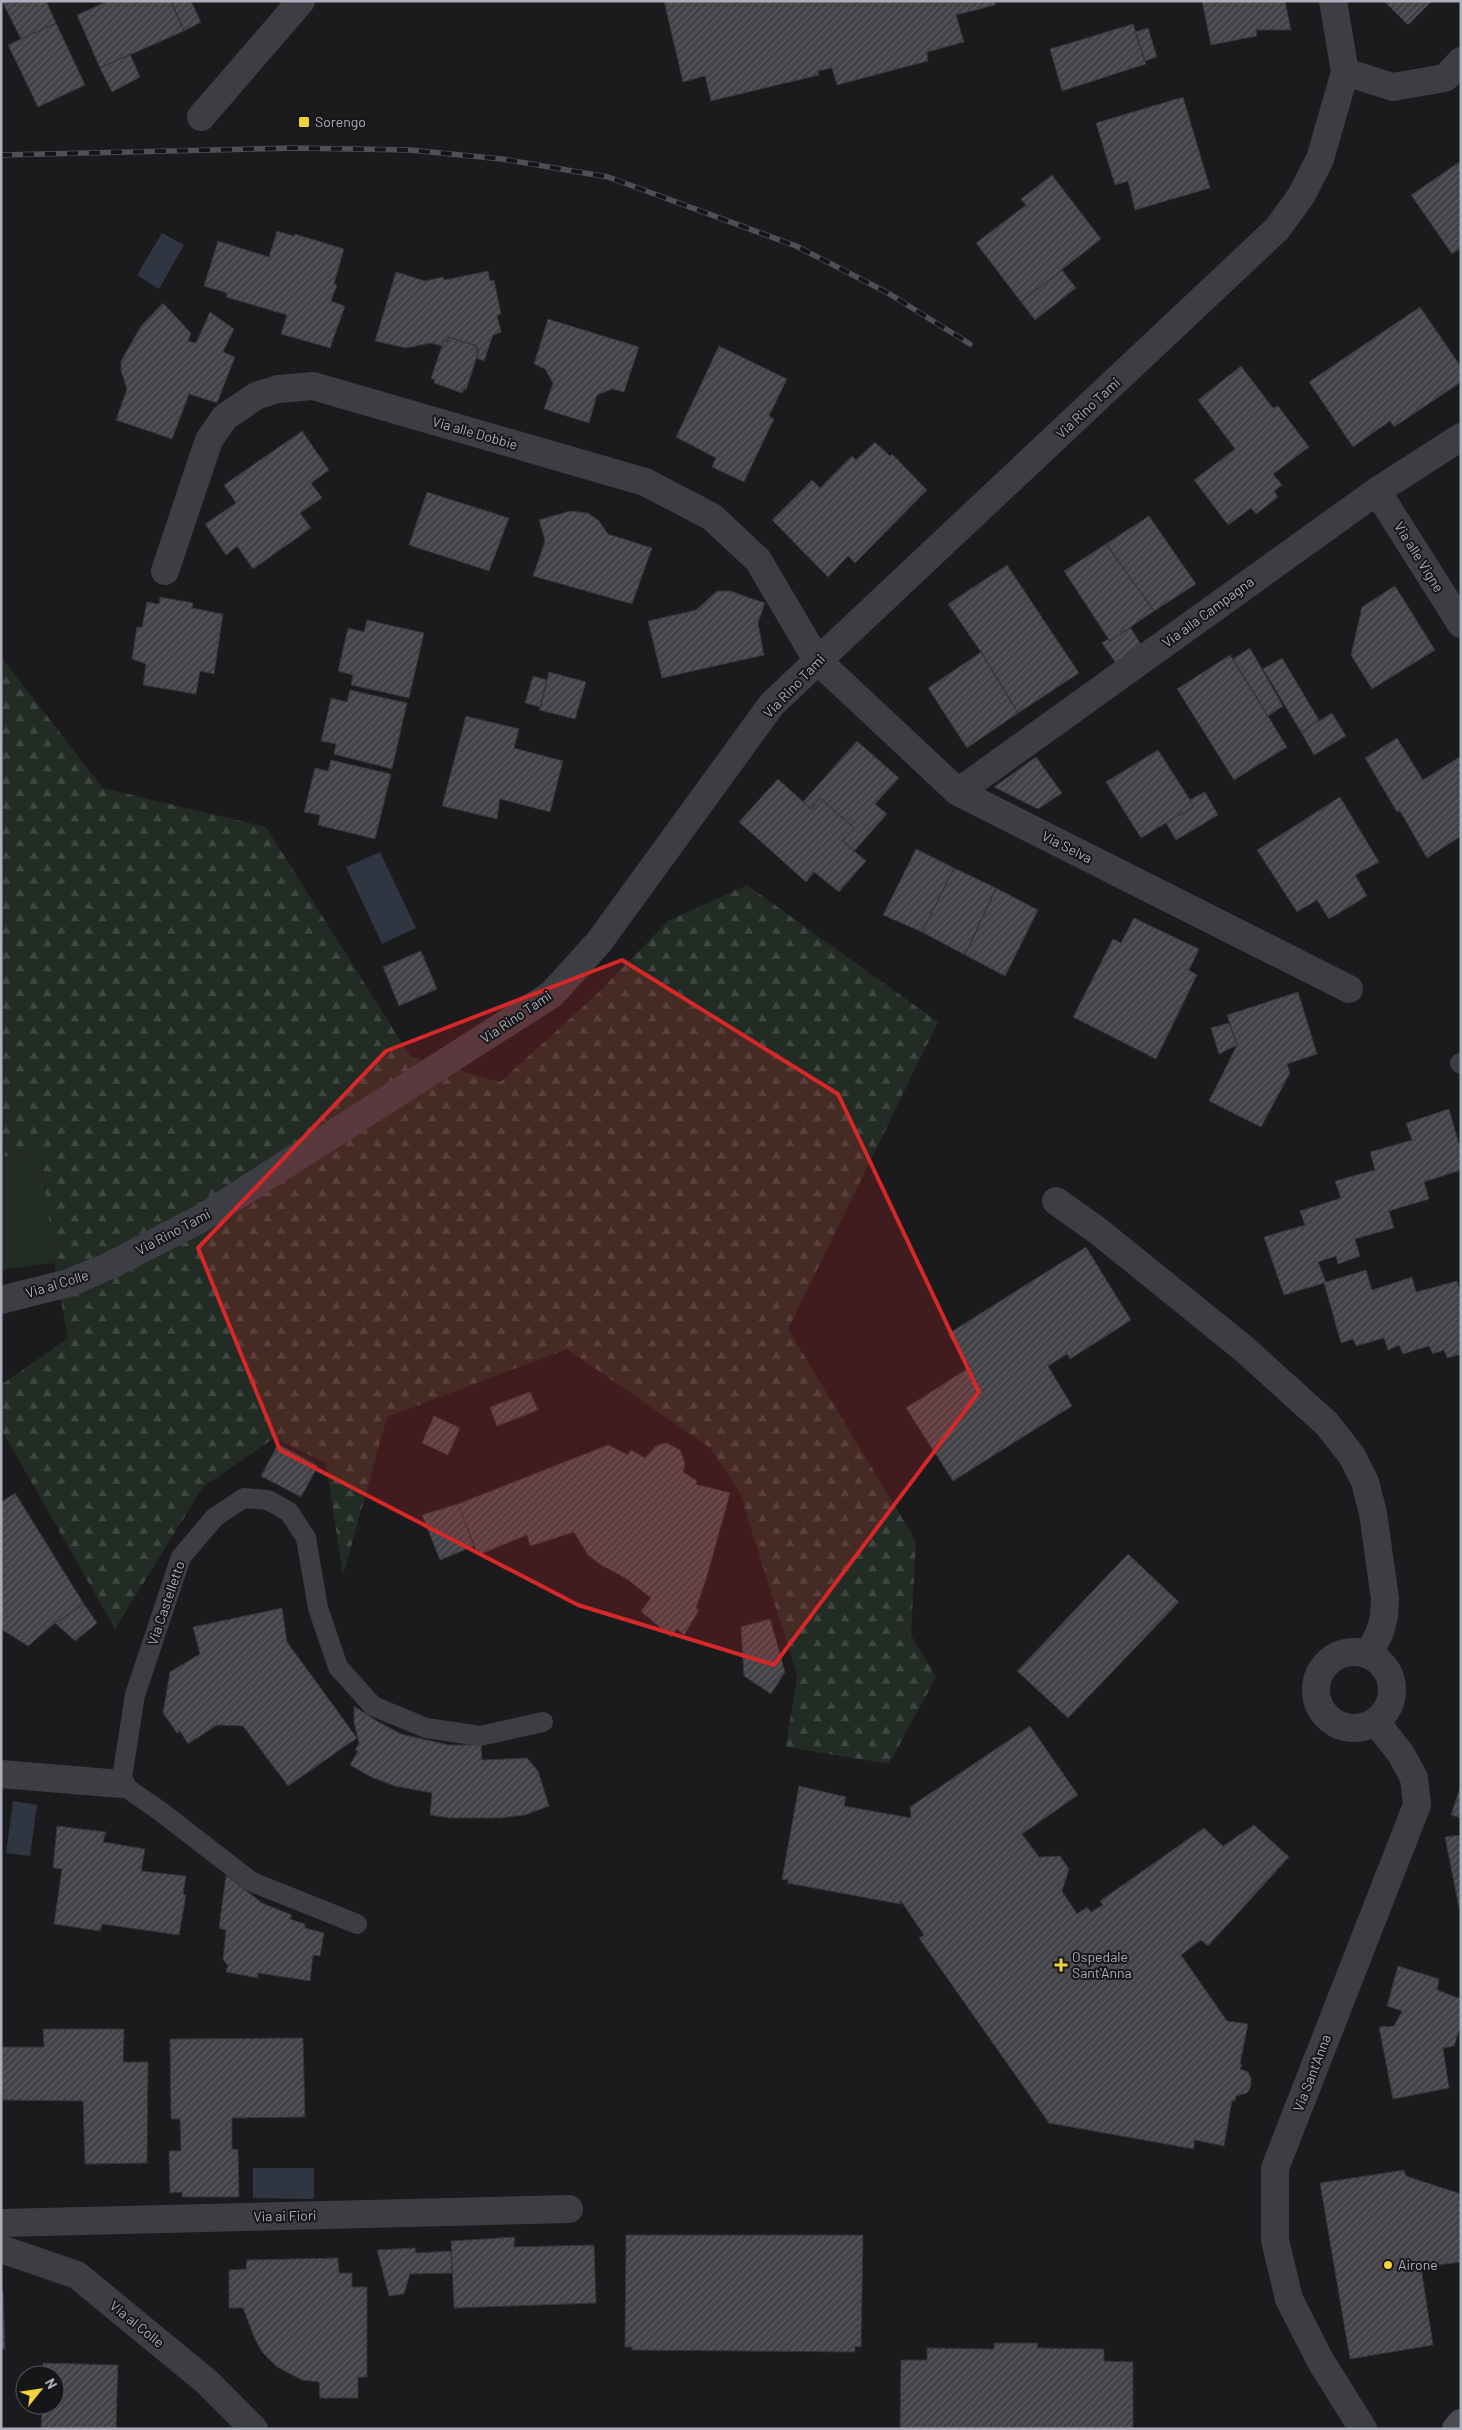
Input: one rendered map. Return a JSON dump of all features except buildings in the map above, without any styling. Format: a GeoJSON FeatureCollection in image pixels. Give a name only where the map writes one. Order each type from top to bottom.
{"type":"FeatureCollection","features":[{"type":"Feature","properties":{"kind":"main road"},"geometry":{"type":"LineString","coordinates":[[1456,2429],[1461,2423]]}},
{"type":"Feature","properties":{"kind":"street"},"geometry":{"type":"LineString","coordinates":[[201,117],[301,1]]}},
{"type":"Feature","properties":{"kind":"street","name":"Via Rino Tami"},"geometry":{"type":"LineString","coordinates":[[111,1265],[202,1218],[552,994],[599,942],[772,704],[1276,229],[1301,196],[1320,159],[1345,72],[1333,1]]}},
{"type":"Feature","properties":{"kind":"street"},"geometry":{"type":"LineString","coordinates":[[1345,72],[1393,87],[1445,78],[1461,61]]}},
{"type":"Feature","properties":{"kind":"street","name":"Via alle Dobbie"},"geometry":{"type":"LineString","coordinates":[[166,571],[209,440],[225,417],[256,396],[278,389],[313,386],[645,482],[712,517],[758,560],[817,660]]}},
{"type":"Feature","properties":{"kind":"street","name":"Via alla Campagna"},"geometry":{"type":"LineString","coordinates":[[958,792],[1377,491],[1461,437]]}},
{"type":"Feature","properties":{"kind":"street","name":"Via alle Vigne"},"geometry":{"type":"LineString","coordinates":[[1377,491],[1461,624]]}},
{"type":"Feature","properties":{"kind":"street","name":"Via Selva"},"geometry":{"type":"LineString","coordinates":[[817,660],[958,792],[1349,989]]}},
{"type":"Feature","properties":{"kind":"street"},"geometry":{"type":"LineString","coordinates":[[1056,1201],[1098,1231],[1243,1348],[1327,1424],[1352,1456],[1365,1482],[1373,1513],[1385,1599],[1384,1617],[1380,1632],[1369,1654]]}},
{"type":"Feature","properties":{"kind":"street","name":"Via al Colle"},"geometry":{"type":"LineString","coordinates":[[1,1300],[69,1283],[111,1265]]}},
{"type":"Feature","properties":{"kind":"street"},"geometry":{"type":"LineString","coordinates":[[1358,1651],[1369,1654],[1387,1669],[1391,1680],[1390,1703],[1384,1714],[1376,1722],[1364,1727],[1351,1728],[1338,1725],[1327,1718],[1320,1707],[1316,1695],[1316,1682],[1320,1670],[1327,1662],[1346,1652],[1358,1651]]}},
{"type":"Feature","properties":{"kind":"street","name":"Via Sant'Anna"},"geometry":{"type":"LineString","coordinates":[[1363,2429],[1320,2360],[1290,2299],[1275,2240],[1275,2168],[1417,1805],[1414,1778],[1401,1754],[1376,1722]]}},
{"type":"Feature","properties":{"kind":"street"},"geometry":{"type":"LineString","coordinates":[[1,1774],[121,1784]]}},
{"type":"Feature","properties":{"kind":"street","name":"Via ai Fiori"},"geometry":{"type":"LineString","coordinates":[[1,2223],[569,2209]]}},
{"type":"Feature","properties":{"kind":"street","name":"Via al Colle"},"geometry":{"type":"LineString","coordinates":[[1,2249],[77,2275],[208,2382],[254,2429]]}},
{"type":"Feature","properties":{"kind":"lane","name":"Via Castelletto"},"geometry":{"type":"LineString","coordinates":[[121,1784],[135,1694],[181,1557],[215,1516],[244,1498],[268,1500],[289,1512],[306,1538],[318,1608],[338,1667],[373,1706],[426,1728],[480,1736],[544,1722]]}},
{"type":"Feature","properties":{"kind":"lane"},"geometry":{"type":"LineString","coordinates":[[121,1784],[160,1810],[252,1882],[357,1924]]}},
{"type":"Feature","properties":{"kind":"highlighted area"},"geometry":{"type":"Polygon","coordinates":[[[622,960],[838,1094],[979,1392],[774,1665],[578,1605],[280,1450],[198,1248],[386,1051],[622,960]]]}},
{"type":"Feature","properties":{"kind":"green space"},"geometry":{"type":"Polygon","coordinates":[[[1,657],[103,788],[266,827],[411,1057],[500,1082],[595,996],[668,921],[747,885],[938,1022],[788,1329],[916,1541],[911,1635],[936,1677],[889,1764],[786,1747],[797,1675],[740,1493],[710,1448],[567,1349],[387,1417],[343,1576],[326,1463],[274,1438],[203,1487],[115,1629],[1,1429],[1,1385],[68,1338],[54,1263],[40,1152],[1,1157],[1,657]]]}},
{"type":"Feature","properties":{"kind":"green space"},"geometry":{"type":"Polygon","coordinates":[[[40,1152],[54,1263],[1,1270],[1,1157],[40,1152]]]}},
{"type":"Feature","properties":{"kind":"shaded area"},"geometry":{"type":"Polygon","coordinates":[[[162,233],[184,245],[159,289],[137,275],[162,233]]]}},
{"type":"Feature","properties":{"kind":"shaded area"},"geometry":{"type":"Polygon","coordinates":[[[380,852],[416,928],[382,944],[346,867],[380,852]]]}},
{"type":"Feature","properties":{"kind":"shaded area"},"geometry":{"type":"Polygon","coordinates":[[[13,1801],[37,1805],[30,1856],[6,1853],[13,1801]]]}},
{"type":"Feature","properties":{"kind":"shaded area"},"geometry":{"type":"Polygon","coordinates":[[[253,2168],[314,2168],[314,2199],[253,2198],[253,2168]]]}},
{"type":"Feature","properties":{"kind":"railway"},"geometry":{"type":"LineString","coordinates":[[1,155],[293,148],[410,150],[502,159],[608,177],[796,246],[888,293],[970,344]]}},
{"type":"Feature","properties":{"kind":"place","name":"Sorengo"},"geometry":{"type":"Point","coordinates":[304,122]}},
{"type":"Feature","properties":{"kind":"place","name":"Ospedale Sant'Anna"},"geometry":{"type":"Point","coordinates":[1061,1965]}},
{"type":"Feature","properties":{"kind":"place","name":"Airone"},"geometry":{"type":"Point","coordinates":[1388,2265]}}]}
